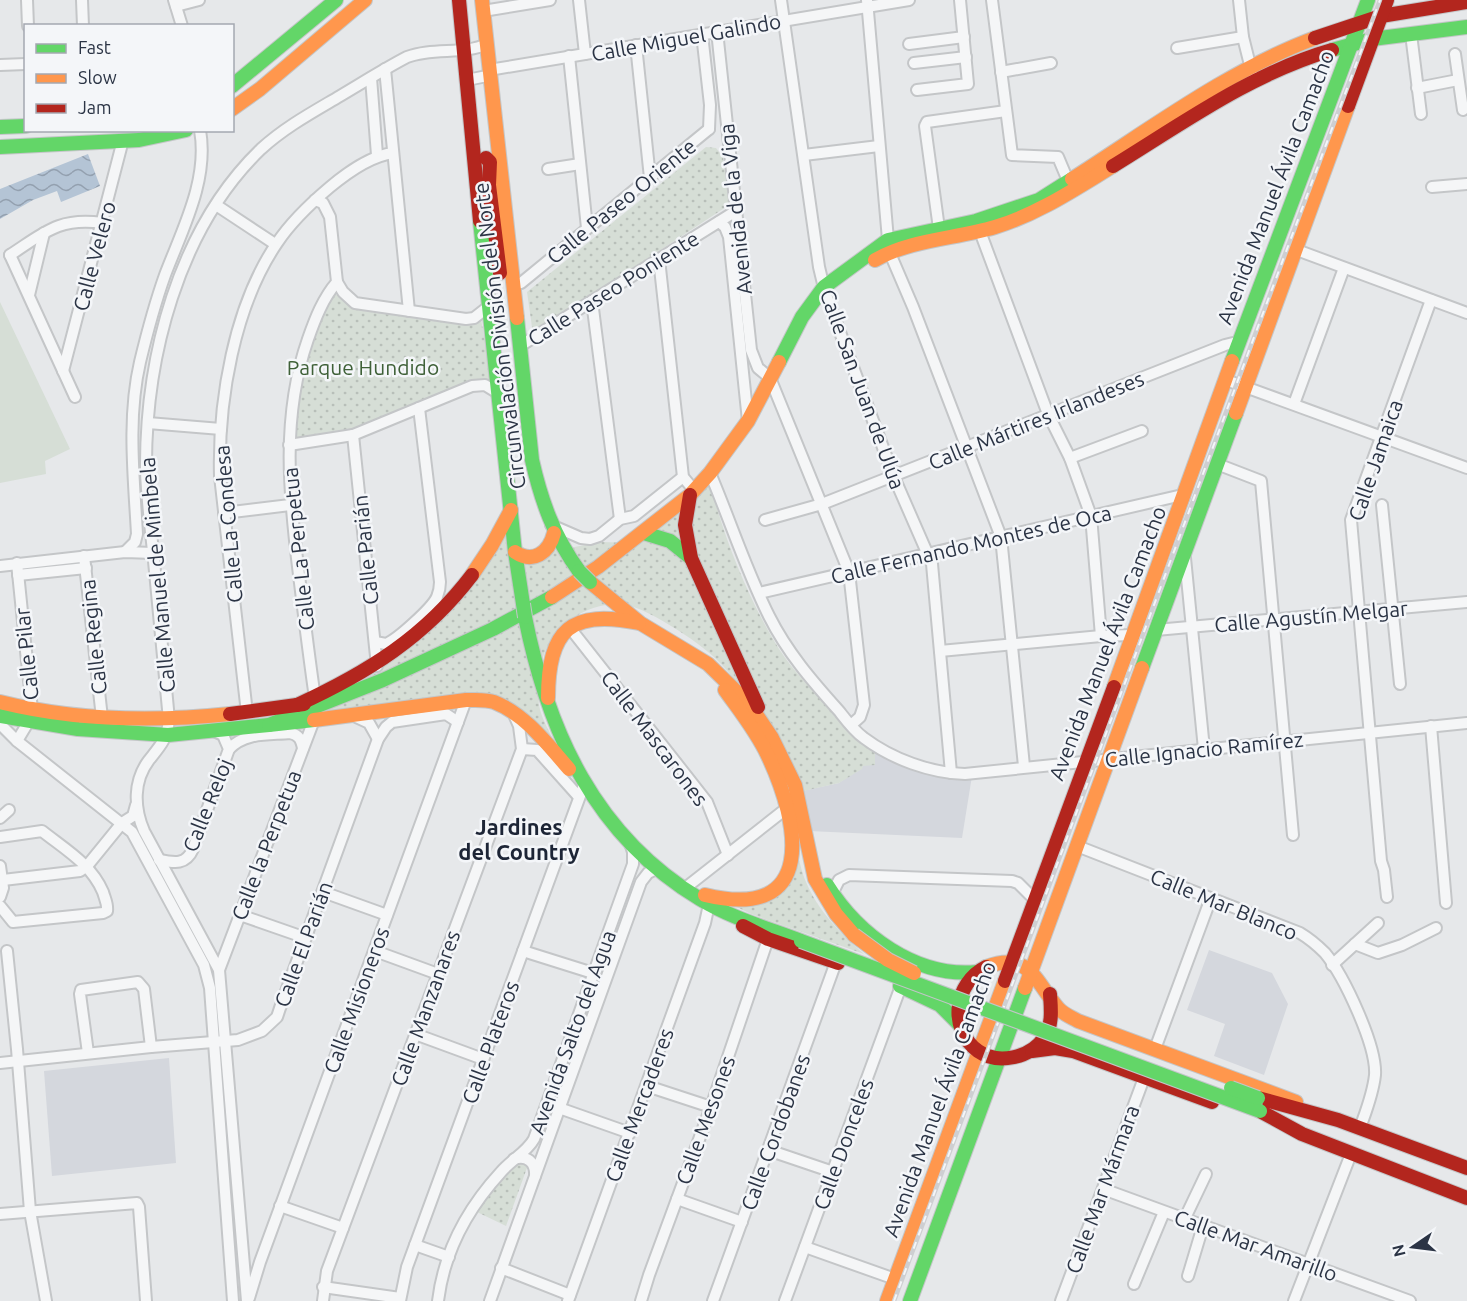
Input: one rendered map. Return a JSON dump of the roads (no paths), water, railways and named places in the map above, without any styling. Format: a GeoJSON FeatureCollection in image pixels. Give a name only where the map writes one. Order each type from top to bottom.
{"type":"FeatureCollection","features":[{"type":"Feature","properties":{"kind":"main road"},"geometry":{"type":"LineString","coordinates":[[234,84],[336,0]]}},
{"type":"Feature","properties":{"kind":"main road"},"geometry":{"type":"LineString","coordinates":[[234,108],[260,89],[365,0]]}},
{"type":"Feature","properties":{"kind":"main road","name":"Circunvalación División del Norte"},"geometry":{"type":"LineString","coordinates":[[459,0],[488,307],[515,552],[524,611],[538,681],[581,791],[656,868],[704,904],[801,941],[1259,1104]]}},
{"type":"Feature","properties":{"kind":"main road","name":"Avenida Manuel Ávila Camacho"},"geometry":{"type":"LineString","coordinates":[[887,1301],[1227,380],[1238,344],[1368,0]]}},
{"type":"Feature","properties":{"kind":"main road","name":"Avenida Manuel Ávila Camacho"},"geometry":{"type":"LineString","coordinates":[[910,1301],[1387,0]]}},
{"type":"Feature","properties":{"kind":"main road"},"geometry":{"type":"LineString","coordinates":[[269,724],[320,700],[425,661],[549,599],[644,533],[692,492],[710,473],[748,421],[802,317],[823,291],[889,245],[978,226],[1039,200],[1155,125],[1252,74],[1312,39],[1381,16],[1467,2]]}},
{"type":"Feature","properties":{"kind":"main road","name":"Circunvalación División del Norte"},"geometry":{"type":"LineString","coordinates":[[481,4],[532,460],[539,495],[565,553],[590,582],[640,623],[708,664],[750,705],[766,728],[795,785],[815,879],[836,914],[854,935],[888,960],[939,984],[1259,1104]]}},
{"type":"Feature","properties":{"kind":"main road"},"geometry":{"type":"LineString","coordinates":[[1252,74],[1372,39],[1467,27]]}},
{"type":"Feature","properties":{"kind":"main road"},"geometry":{"type":"LineString","coordinates":[[0,127],[24,126]]}},
{"type":"Feature","properties":{"kind":"main road"},"geometry":{"type":"LineString","coordinates":[[0,147],[154,138],[178,132]]}},
{"type":"Feature","properties":{"kind":"main road"},"geometry":{"type":"LineString","coordinates":[[476,181],[479,175],[478,161],[484,157],[488,158],[490,162],[489,185],[503,292],[520,346]]}},
{"type":"Feature","properties":{"kind":"main road"},"geometry":{"type":"LineString","coordinates":[[692,492],[685,525],[691,558],[766,728]]}},
{"type":"Feature","properties":{"kind":"main road"},"geometry":{"type":"LineString","coordinates":[[0,716],[169,720],[247,713],[320,700],[377,666],[417,635],[462,591],[490,550],[511,509]]}},
{"type":"Feature","properties":{"kind":"main road"},"geometry":{"type":"LineString","coordinates":[[515,552],[524,557],[540,555],[550,546],[553,529]]}},
{"type":"Feature","properties":{"kind":"main road"},"geometry":{"type":"LineString","coordinates":[[644,533],[668,540],[691,558]]}},
{"type":"Feature","properties":{"kind":"main road"},"geometry":{"type":"LineString","coordinates":[[550,712],[548,697],[550,659],[560,638],[570,628],[594,618],[640,623]]}},
{"type":"Feature","properties":{"kind":"main road"},"geometry":{"type":"LineString","coordinates":[[684,889],[712,897],[748,900],[764,897],[775,892],[785,879],[791,861],[792,835],[787,808],[759,739],[708,664]]}},
{"type":"Feature","properties":{"kind":"main road"},"geometry":{"type":"LineString","coordinates":[[0,702],[30,716],[78,729],[168,735],[353,716],[466,700],[495,702],[514,715],[581,791]]}},
{"type":"Feature","properties":{"kind":"main road"},"geometry":{"type":"LineString","coordinates":[[809,850],[832,894],[859,926],[882,944],[919,963],[951,973],[977,972],[999,963],[1011,963],[1032,971],[1042,981],[1061,1011],[1096,1028],[1311,1107],[1338,1120],[1467,1168]]}},
{"type":"Feature","properties":{"kind":"main road"},"geometry":{"type":"LineString","coordinates":[[704,904],[768,939],[901,986],[937,1003],[959,1024]]}},
{"type":"Feature","properties":{"kind":"main road"},"geometry":{"type":"LineString","coordinates":[[977,972],[967,982],[960,995],[957,1010],[959,1024],[964,1035],[979,1051],[1000,1059],[1055,1048],[1088,1057],[1258,1118],[1361,1164],[1370,1162]]}},
{"type":"Feature","properties":{"kind":"main road"},"geometry":{"type":"LineString","coordinates":[[937,1003],[947,998],[953,991],[955,982],[951,973]]}},
{"type":"Feature","properties":{"kind":"main road"},"geometry":{"type":"LineString","coordinates":[[1032,1051],[1045,1037],[1052,1019],[1053,1006],[1050,994]]}},
{"type":"Feature","properties":{"kind":"main road"},"geometry":{"type":"LineString","coordinates":[[1088,1057],[1078,1049],[1078,1037],[1085,1028],[1096,1028]]}},
{"type":"Feature","properties":{"kind":"main road"},"geometry":{"type":"LineString","coordinates":[[1259,1104],[1338,1120]]}},
{"type":"Feature","properties":{"kind":"main road"},"geometry":{"type":"LineString","coordinates":[[1259,1104],[1302,1134],[1467,1198]]}},
{"type":"Feature","properties":{"kind":"street"},"geometry":{"type":"LineString","coordinates":[[27,0],[28,24]]}},
{"type":"Feature","properties":{"kind":"street"},"geometry":{"type":"LineString","coordinates":[[82,0],[84,24]]}},
{"type":"Feature","properties":{"kind":"street"},"geometry":{"type":"LineString","coordinates":[[181,24],[175,3],[199,0]]}},
{"type":"Feature","properties":{"kind":"street"},"geometry":{"type":"LineString","coordinates":[[481,4],[550,0]]}},
{"type":"Feature","properties":{"kind":"street"},"geometry":{"type":"LineString","coordinates":[[579,0],[585,54]]}},
{"type":"Feature","properties":{"kind":"street","name":"Calle San Juan de Ulúa"},"geometry":{"type":"LineString","coordinates":[[781,0],[823,291],[894,477],[932,564],[951,773]]}},
{"type":"Feature","properties":{"kind":"street","name":"Calle Miguel Galindo"},"geometry":{"type":"LineString","coordinates":[[467,80],[487,76],[489,70],[784,20],[867,3],[909,0]]}},
{"type":"Feature","properties":{"kind":"street"},"geometry":{"type":"LineString","coordinates":[[917,90],[968,84],[960,0]]}},
{"type":"Feature","properties":{"kind":"street"},"geometry":{"type":"LineString","coordinates":[[992,0],[1012,155],[1058,157],[1066,176]]}},
{"type":"Feature","properties":{"kind":"street"},"geometry":{"type":"LineString","coordinates":[[1239,0],[1243,37],[1252,74]]}},
{"type":"Feature","properties":{"kind":"street"},"geometry":{"type":"LineString","coordinates":[[867,3],[889,245],[1001,537],[1024,766]]}},
{"type":"Feature","properties":{"kind":"street","name":"Avenida de la Viga"},"geometry":{"type":"LineString","coordinates":[[717,31],[750,350],[758,368],[770,378],[849,572],[864,705],[860,717],[851,724]]}},
{"type":"Feature","properties":{"kind":"street"},"geometry":{"type":"LineString","coordinates":[[702,34],[710,105],[710,129]]}},
{"type":"Feature","properties":{"kind":"street"},"geometry":{"type":"LineString","coordinates":[[1411,34],[1421,114]]}},
{"type":"Feature","properties":{"kind":"street"},"geometry":{"type":"LineString","coordinates":[[1177,48],[1243,37]]}},
{"type":"Feature","properties":{"kind":"street"},"geometry":{"type":"LineString","coordinates":[[909,44],[964,38]]}},
{"type":"Feature","properties":{"kind":"street"},"geometry":{"type":"LineString","coordinates":[[275,244],[216,205],[247,164],[280,133],[385,69],[416,54],[477,48],[487,44]]}},
{"type":"Feature","properties":{"kind":"street"},"geometry":{"type":"LineString","coordinates":[[636,45],[650,178]]}},
{"type":"Feature","properties":{"kind":"street"},"geometry":{"type":"LineString","coordinates":[[1455,54],[1463,110]]}},
{"type":"Feature","properties":{"kind":"street"},"geometry":{"type":"LineString","coordinates":[[570,56],[587,228]]}},
{"type":"Feature","properties":{"kind":"street"},"geometry":{"type":"LineString","coordinates":[[914,63],[966,57]]}},
{"type":"Feature","properties":{"kind":"street"},"geometry":{"type":"LineString","coordinates":[[1001,72],[1051,63]]}},
{"type":"Feature","properties":{"kind":"street"},"geometry":{"type":"LineString","coordinates":[[0,65],[24,64]]}},
{"type":"Feature","properties":{"kind":"street"},"geometry":{"type":"LineString","coordinates":[[385,69],[409,311]]}},
{"type":"Feature","properties":{"kind":"street"},"geometry":{"type":"LineString","coordinates":[[371,78],[377,155]]}},
{"type":"Feature","properties":{"kind":"street"},"geometry":{"type":"LineString","coordinates":[[1417,88],[1458,80]]}},
{"type":"Feature","properties":{"kind":"street"},"geometry":{"type":"LineString","coordinates":[[940,234],[925,126],[927,122],[1006,111]]}},
{"type":"Feature","properties":{"kind":"street","name":"Calle Paseo Oriente"},"geometry":{"type":"LineString","coordinates":[[513,284],[521,283],[710,129],[728,143]]}},
{"type":"Feature","properties":{"kind":"street","name":"Calle Manuel de Mimbela"},"geometry":{"type":"LineString","coordinates":[[125,552],[135,542],[137,534],[132,456],[134,411],[140,364],[165,277],[194,200],[199,177],[201,132]]}},
{"type":"Feature","properties":{"kind":"street","name":"Calle Velero"},"geometry":{"type":"LineString","coordinates":[[63,371],[123,140]]}},
{"type":"Feature","properties":{"kind":"street"},"geometry":{"type":"LineString","coordinates":[[804,155],[879,146]]}},
{"type":"Feature","properties":{"kind":"street","name":"Calle La Condesa"},"geometry":{"type":"LineString","coordinates":[[247,713],[220,476],[225,388],[244,312],[256,281],[275,244],[315,200],[377,155],[393,153]]}},
{"type":"Feature","properties":{"kind":"street"},"geometry":{"type":"LineString","coordinates":[[548,169],[580,164]]}},
{"type":"Feature","properties":{"kind":"street"},"geometry":{"type":"LineString","coordinates":[[1432,188],[1467,184]]}},
{"type":"Feature","properties":{"kind":"street"},"geometry":{"type":"LineString","coordinates":[[315,200],[323,203],[330,218],[337,282],[343,292],[355,303],[470,319],[488,307]]}},
{"type":"Feature","properties":{"kind":"street","name":"Calle Manuel de Mimbela"},"geometry":{"type":"LineString","coordinates":[[168,735],[169,720],[146,470],[148,423],[153,378],[177,284],[195,243],[216,205]]}},
{"type":"Feature","properties":{"kind":"street","name":"Calle Paseo Poniente"},"geometry":{"type":"LineString","coordinates":[[520,346],[736,211]]}},
{"type":"Feature","properties":{"kind":"street"},"geometry":{"type":"LineString","coordinates":[[75,397],[28,295],[5,253],[61,224],[83,220],[102,223]]}},
{"type":"Feature","properties":{"kind":"street","name":"Avenida de la Viga"},"geometry":{"type":"LineString","coordinates":[[718,222],[725,227],[729,237],[748,421]]}},
{"type":"Feature","properties":{"kind":"street"},"geometry":{"type":"LineString","coordinates":[[978,226],[1048,414],[1070,458],[1091,516],[1101,636]]}},
{"type":"Feature","properties":{"kind":"street"},"geometry":{"type":"LineString","coordinates":[[28,295],[44,233]]}},
{"type":"Feature","properties":{"kind":"street"},"geometry":{"type":"LineString","coordinates":[[181,234],[186,244],[195,243]]}},
{"type":"Feature","properties":{"kind":"street"},"geometry":{"type":"LineString","coordinates":[[175,250],[185,248],[189,257]]}},
{"type":"Feature","properties":{"kind":"street"},"geometry":{"type":"LineString","coordinates":[[1294,249],[1467,313]]}},
{"type":"Feature","properties":{"kind":"street"},"geometry":{"type":"LineString","coordinates":[[659,259],[682,477],[692,492]]}},
{"type":"Feature","properties":{"kind":"street"},"geometry":{"type":"LineString","coordinates":[[1294,404],[1344,268]]}},
{"type":"Feature","properties":{"kind":"street","name":"Calle La Perpetua"},"geometry":{"type":"LineString","coordinates":[[320,700],[290,506],[289,445],[291,413],[303,351],[328,292],[337,282]]}},
{"type":"Feature","properties":{"kind":"street","name":"Calle Jamaica"},"geometry":{"type":"LineString","coordinates":[[1387,897],[1381,861],[1351,520],[1431,300]]}},
{"type":"Feature","properties":{"kind":"street"},"geometry":{"type":"LineString","coordinates":[[592,301],[620,519]]}},
{"type":"Feature","properties":{"kind":"street","name":"Calle Mártires Irlandeses"},"geometry":{"type":"LineString","coordinates":[[765,520],[822,504],[1225,345],[1238,344]]}},
{"type":"Feature","properties":{"kind":"street"},"geometry":{"type":"LineString","coordinates":[[1227,380],[1467,468]]}},
{"type":"Feature","properties":{"kind":"street"},"geometry":{"type":"LineString","coordinates":[[289,445],[353,435],[480,385],[489,387],[498,393]]}},
{"type":"Feature","properties":{"kind":"street"},"geometry":{"type":"LineString","coordinates":[[375,642],[386,644],[399,636],[433,603],[437,597],[440,582],[419,408]]}},
{"type":"Feature","properties":{"kind":"street"},"geometry":{"type":"LineString","coordinates":[[148,423],[221,429]]}},
{"type":"Feature","properties":{"kind":"street"},"geometry":{"type":"LineString","coordinates":[[1070,458],[1142,431]]}},
{"type":"Feature","properties":{"kind":"street","name":"Calle Parián"},"geometry":{"type":"LineString","coordinates":[[353,435],[377,666]]}},
{"type":"Feature","properties":{"kind":"street"},"geometry":{"type":"LineString","coordinates":[[1217,464],[1261,481],[1293,835]]}},
{"type":"Feature","properties":{"kind":"street","name":"Calle Ignacio Ramírez"},"geometry":{"type":"LineString","coordinates":[[710,473],[759,593],[788,650],[863,737],[913,764],[951,773],[1467,723]]}},
{"type":"Feature","properties":{"kind":"street"},"geometry":{"type":"LineString","coordinates":[[553,529],[590,539],[604,533],[620,519],[634,516],[682,477]]}},
{"type":"Feature","properties":{"kind":"street","name":"Calle Fernando Montes de Oca"},"geometry":{"type":"LineString","coordinates":[[759,593],[1178,496],[1184,497]]}},
{"type":"Feature","properties":{"kind":"street"},"geometry":{"type":"LineString","coordinates":[[1382,504],[1400,684]]}},
{"type":"Feature","properties":{"kind":"street"},"geometry":{"type":"LineString","coordinates":[[224,513],[290,506]]}},
{"type":"Feature","properties":{"kind":"street"},"geometry":{"type":"LineString","coordinates":[[17,569],[84,556],[125,552],[153,553]]}},
{"type":"Feature","properties":{"kind":"street"},"geometry":{"type":"LineString","coordinates":[[1185,554],[1204,749]]}},
{"type":"Feature","properties":{"kind":"street","name":"Calle Regina"},"geometry":{"type":"LineString","coordinates":[[84,556],[102,718]]}},
{"type":"Feature","properties":{"kind":"street"},"geometry":{"type":"LineString","coordinates":[[0,566],[17,569],[86,568]]}},
{"type":"Feature","properties":{"kind":"street","name":"Calle Pilar"},"geometry":{"type":"LineString","coordinates":[[17,569],[30,716],[17,741]]}},
{"type":"Feature","properties":{"kind":"street"},"geometry":{"type":"LineString","coordinates":[[440,582],[450,592],[462,591]]}},
{"type":"Feature","properties":{"kind":"street","name":"Calle Agustín Melgar"},"geometry":{"type":"LineString","coordinates":[[1156,630],[1467,602]]}},
{"type":"Feature","properties":{"kind":"street","name":"Calle Mascarones"},"geometry":{"type":"LineString","coordinates":[[570,628],[707,802],[728,855]]}},
{"type":"Feature","properties":{"kind":"street"},"geometry":{"type":"LineString","coordinates":[[940,651],[1132,635]]}},
{"type":"Feature","properties":{"kind":"street","name":"Calle Misioneros"},"geometry":{"type":"LineString","coordinates":[[248,1301],[280,1206],[466,700]]}},
{"type":"Feature","properties":{"kind":"street"},"geometry":{"type":"LineString","coordinates":[[353,716],[369,723],[378,739],[386,727],[399,720],[446,714],[458,722]]}},
{"type":"Feature","properties":{"kind":"street"},"geometry":{"type":"LineString","coordinates":[[514,715],[519,726],[522,748],[540,746]]}},
{"type":"Feature","properties":{"kind":"street","name":"Calle la Perpetua"},"geometry":{"type":"LineString","coordinates":[[219,970],[314,720]]}},
{"type":"Feature","properties":{"kind":"street"},"geometry":{"type":"LineString","coordinates":[[0,724],[17,741],[122,823],[135,837],[204,965],[220,1042],[248,1301]]}},
{"type":"Feature","properties":{"kind":"street"},"geometry":{"type":"LineString","coordinates":[[1431,726],[1446,903]]}},
{"type":"Feature","properties":{"kind":"street","name":"Calle Reloj"},"geometry":{"type":"LineString","coordinates":[[159,860],[177,863],[185,861],[190,856],[229,748],[224,735],[214,730]]}},
{"type":"Feature","properties":{"kind":"street"},"geometry":{"type":"LineString","coordinates":[[229,748],[245,737],[290,733],[300,738],[303,748]]}},
{"type":"Feature","properties":{"kind":"street"},"geometry":{"type":"LineString","coordinates":[[3,880],[76,872],[87,866],[122,823],[133,816],[138,784],[143,771],[168,735]]}},
{"type":"Feature","properties":{"kind":"street","name":"Calle El Parián"},"geometry":{"type":"LineString","coordinates":[[0,1063],[238,1040],[254,1035],[268,1026],[277,1017],[378,739]]}},
{"type":"Feature","properties":{"kind":"street","name":"Calle Manzanares"},"geometry":{"type":"LineString","coordinates":[[323,1301],[323,1287],[343,1228],[522,748]]}},
{"type":"Feature","properties":{"kind":"street","name":"Calle Plateros"},"geometry":{"type":"LineString","coordinates":[[400,1299],[407,1267],[581,791]]}},
{"type":"Feature","properties":{"kind":"street"},"geometry":{"type":"LineString","coordinates":[[136,805],[141,825],[219,970],[220,1042],[233,1301]]}},
{"type":"Feature","properties":{"kind":"street"},"geometry":{"type":"LineString","coordinates":[[684,889],[787,808]]}},
{"type":"Feature","properties":{"kind":"street"},"geometry":{"type":"LineString","coordinates":[[0,818],[9,810]]}},
{"type":"Feature","properties":{"kind":"street"},"geometry":{"type":"LineString","coordinates":[[0,837],[42,831],[87,866],[99,883],[108,907],[103,913],[13,922],[0,906]]}},
{"type":"Feature","properties":{"kind":"street","name":"Avenida Salto del Agua"},"geometry":{"type":"LineString","coordinates":[[438,1301],[449,1257],[469,1213],[479,1197],[534,1139],[633,864],[630,843]]}},
{"type":"Feature","properties":{"kind":"street","name":"Calle Mar Blanco"},"geometry":{"type":"LineString","coordinates":[[1077,846],[1300,933],[1315,943],[1327,955],[1350,995],[1370,1042],[1375,1073],[1370,1100],[1360,1128]]}},
{"type":"Feature","properties":{"kind":"street"},"geometry":{"type":"LineString","coordinates":[[0,866],[3,880],[3,891],[0,897]]}},
{"type":"Feature","properties":{"kind":"street","name":"Avenida Salto del Agua"},"geometry":{"type":"LineString","coordinates":[[490,1301],[641,882],[648,873],[656,868]]}},
{"type":"Feature","properties":{"kind":"street"},"geometry":{"type":"LineString","coordinates":[[832,894],[837,883],[849,875],[1015,881],[1034,899]]}},
{"type":"Feature","properties":{"kind":"street"},"geometry":{"type":"LineString","coordinates":[[322,892],[387,915]]}},
{"type":"Feature","properties":{"kind":"street"},"geometry":{"type":"LineString","coordinates":[[1155,1049],[1211,898]]}},
{"type":"Feature","properties":{"kind":"street","name":"Calle Mercaderes"},"geometry":{"type":"LineString","coordinates":[[569,1298],[705,923],[704,904]]}},
{"type":"Feature","properties":{"kind":"street"},"geometry":{"type":"LineString","coordinates":[[240,915],[306,938]]}},
{"type":"Feature","properties":{"kind":"street"},"geometry":{"type":"LineString","coordinates":[[1332,965],[1378,923]]}},
{"type":"Feature","properties":{"kind":"street"},"geometry":{"type":"LineString","coordinates":[[1355,944],[1378,953],[1402,945],[1436,928]]}},
{"type":"Feature","properties":{"kind":"street","name":"Calle Mesones"},"geometry":{"type":"LineString","coordinates":[[641,1301],[711,1107],[768,939]]}},
{"type":"Feature","properties":{"kind":"street"},"geometry":{"type":"LineString","coordinates":[[7,951],[30,1211],[46,1301]]}},
{"type":"Feature","properties":{"kind":"street"},"geometry":{"type":"LineString","coordinates":[[375,951],[438,974]]}},
{"type":"Feature","properties":{"kind":"street"},"geometry":{"type":"LineString","coordinates":[[523,951],[593,973]]}},
{"type":"Feature","properties":{"kind":"street","name":"Calle Cordobanes"},"geometry":{"type":"LineString","coordinates":[[713,1301],[836,962]]}},
{"type":"Feature","properties":{"kind":"street"},"geometry":{"type":"LineString","coordinates":[[88,1053],[81,990],[138,982],[144,989],[151,1047]]}},
{"type":"Feature","properties":{"kind":"street","name":"Calle Donceles"},"geometry":{"type":"LineString","coordinates":[[785,1301],[901,986]]}},
{"type":"Feature","properties":{"kind":"street"},"geometry":{"type":"LineString","coordinates":[[579,1014],[591,1019]]}},
{"type":"Feature","properties":{"kind":"street"},"geometry":{"type":"LineString","coordinates":[[416,1034],[483,1059]]}},
{"type":"Feature","properties":{"kind":"street","name":"Calle Mar Mármara"},"geometry":{"type":"LineString","coordinates":[[1061,1301],[1144,1078]]}},
{"type":"Feature","properties":{"kind":"street"},"geometry":{"type":"LineString","coordinates":[[647,1086],[711,1107]]}},
{"type":"Feature","properties":{"kind":"street"},"geometry":{"type":"LineString","coordinates":[[559,1108],[630,1132]]}},
{"type":"Feature","properties":{"kind":"street"},"geometry":{"type":"LineString","coordinates":[[768,1149],[833,1172]]}},
{"type":"Feature","properties":{"kind":"street"},"geometry":{"type":"LineString","coordinates":[[514,1159],[525,1158],[532,1162],[535,1176]]}},
{"type":"Feature","properties":{"kind":"street"},"geometry":{"type":"LineString","coordinates":[[1294,1301],[1349,1159]]}},
{"type":"Feature","properties":{"kind":"street"},"geometry":{"type":"LineString","coordinates":[[1185,1218],[1206,1174]]}},
{"type":"Feature","properties":{"kind":"street","name":"Calle Mar Amarillo"},"geometry":{"type":"LineString","coordinates":[[1103,1189],[1410,1301]]}},
{"type":"Feature","properties":{"kind":"street"},"geometry":{"type":"LineString","coordinates":[[677,1199],[742,1222]]}},
{"type":"Feature","properties":{"kind":"street"},"geometry":{"type":"LineString","coordinates":[[0,1214],[137,1203],[146,1301]]}},
{"type":"Feature","properties":{"kind":"street"},"geometry":{"type":"LineString","coordinates":[[280,1206],[343,1228]]}},
{"type":"Feature","properties":{"kind":"street"},"geometry":{"type":"LineString","coordinates":[[1134,1284],[1164,1212]]}},
{"type":"Feature","properties":{"kind":"street"},"geometry":{"type":"LineString","coordinates":[[1188,1276],[1203,1226]]}},
{"type":"Feature","properties":{"kind":"street"},"geometry":{"type":"LineString","coordinates":[[415,1245],[449,1257]]}},
{"type":"Feature","properties":{"kind":"street"},"geometry":{"type":"LineString","coordinates":[[805,1247],[895,1279]]}},
{"type":"Feature","properties":{"kind":"street"},"geometry":{"type":"LineString","coordinates":[[501,1268],[569,1298]]}},
{"type":"Feature","properties":{"kind":"street"},"geometry":{"type":"LineString","coordinates":[[323,1287],[400,1299]]}},
{"type":"Feature","properties":{"kind":"water"},"geometry":{"type":"Polygon","coordinates":[[[88,154],[100,186],[61,202],[57,191],[33,200],[0,219],[0,189],[88,154]]]}},
{"type":"Feature","properties":{"kind":"railway"},"geometry":{"type":"LineString","coordinates":[[894,1301],[1380,0]]}},
{"type":"Feature","properties":{"kind":"district","name":"Jardines del Country"},"geometry":{"type":"Point","coordinates":[519,838]}},
{"type":"Feature","properties":{"kind":"park label","name":"Parque Hundido"},"geometry":{"type":"Point","coordinates":[363,367]}}]}
